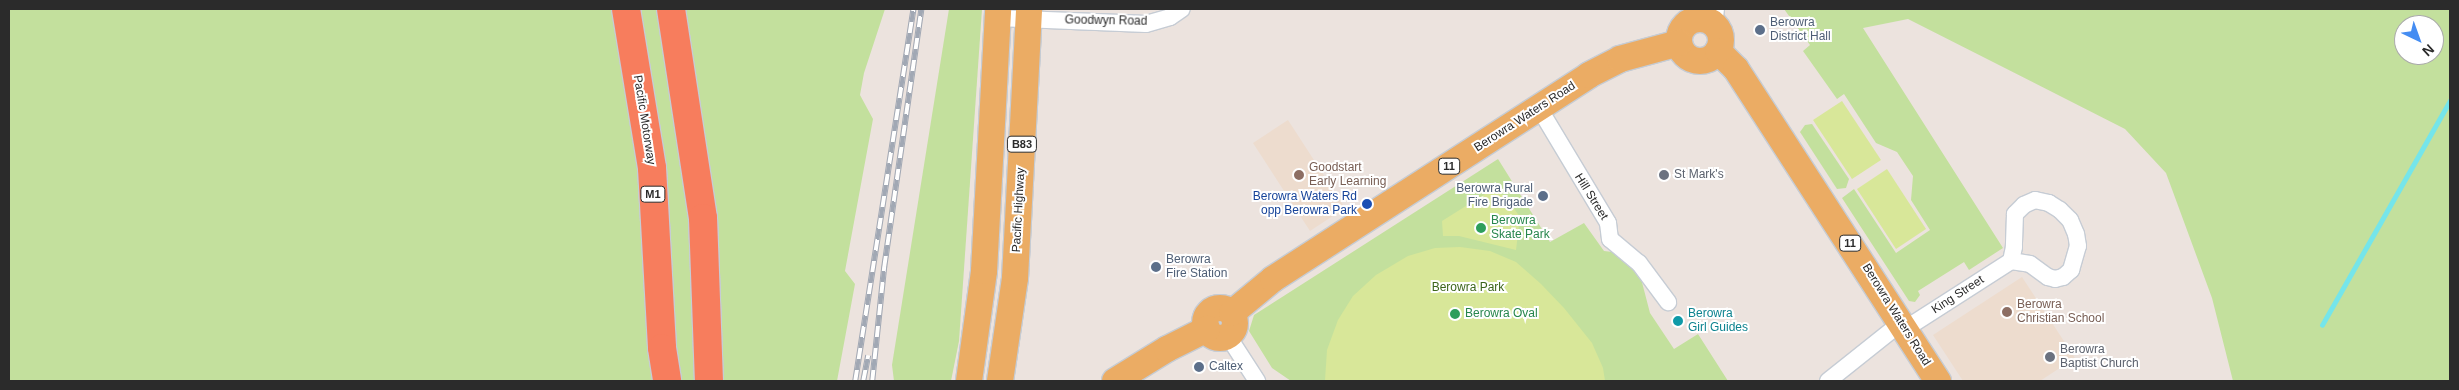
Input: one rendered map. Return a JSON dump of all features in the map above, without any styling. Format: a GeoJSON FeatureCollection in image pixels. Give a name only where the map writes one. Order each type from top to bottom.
{"type":"FeatureCollection","features":[{"type":"Feature","properties":{"kind":"highway","name":"Pacific Motorway"},"geometry":{"type":"LineString","coordinates":[[626,9],[652,168],[662,348],[667,381]]}},
{"type":"Feature","properties":{"kind":"highway"},"geometry":{"type":"LineString","coordinates":[[671,9],[703,218],[709,381]]}},
{"type":"Feature","properties":{"kind":"main road","name":"B83"},"geometry":{"type":"LineString","coordinates":[[969,381],[984,271],[998,13]]}},
{"type":"Feature","properties":{"kind":"main road","name":"Pacific Highway"},"geometry":{"type":"LineString","coordinates":[[1000,381],[1015,278],[1029,14]]}},
{"type":"Feature","properties":{"kind":"main road"},"geometry":{"type":"LineString","coordinates":[[1705,16],[1720,37],[1718,51],[1708,59],[1696,61],[1685,54],[1679,43],[1683,28],[1705,16]]}},
{"type":"Feature","properties":{"kind":"main road","name":"Berowra Waters Road"},"geometry":{"type":"LineString","coordinates":[[1115,381],[1166,350],[1222,326],[1273,278],[1589,75],[1620,59],[1679,43]]}},
{"type":"Feature","properties":{"kind":"main road","name":"Berowra Waters Road"},"geometry":{"type":"LineString","coordinates":[[1718,51],[1736,68],[1938,381]]}},
{"type":"Feature","properties":{"kind":"street","name":"Goodwyn Road"},"geometry":{"type":"LineString","coordinates":[[998,13],[1146,24],[1170,16],[1182,9]]}},
{"type":"Feature","properties":{"kind":"street","name":"Hill Street"},"geometry":{"type":"LineString","coordinates":[[1539,108],[1608,223],[1610,239],[1639,263],[1668,302]]}},
{"type":"Feature","properties":{"kind":"street"},"geometry":{"type":"LineString","coordinates":[[2036,200],[2049,203],[2070,220],[2076,234],[2078,246],[2071,270],[2063,277],[2055,279],[2048,277],[2030,264],[2011,260],[2014,247],[2016,214],[2024,205],[2036,200]]}},
{"type":"Feature","properties":{"kind":"street","name":"King Street"},"geometry":{"type":"LineString","coordinates":[[1828,381],[1903,326],[2011,260]]}},
{"type":"Feature","properties":{"kind":"street"},"geometry":{"type":"LineString","coordinates":[[1222,326],[1257,381]]}},
{"type":"Feature","properties":{"kind":"shaded area","name":"Goodstart Early Learning"},"geometry":{"type":"Polygon","coordinates":[[[1288,120],[1345,208],[1310,231],[1253,143],[1288,120]]]}},
{"type":"Feature","properties":{"kind":"shaded area","name":"Berowra Christian School"},"geometry":{"type":"Polygon","coordinates":[[[2022,277],[2075,358],[2040,381],[1963,381],[1933,335],[2022,277]]]}},
{"type":"Feature","properties":{"kind":"green space"},"geometry":{"type":"Polygon","coordinates":[[[9,9],[885,9],[864,73],[860,95],[873,119],[845,271],[855,284],[837,381],[9,381],[9,9]]]}},
{"type":"Feature","properties":{"kind":"green space"},"geometry":{"type":"Polygon","coordinates":[[[949,9],[982,9],[959,341],[951,381],[894,381],[892,365],[949,9]]]}},
{"type":"Feature","properties":{"kind":"green space"},"geometry":{"type":"Polygon","coordinates":[[[1784,9],[2450,9],[2450,381],[2233,381],[2212,298],[2166,173],[2125,129],[1908,19],[1863,28],[2003,248],[1969,270],[1964,262],[1918,291],[1920,295],[1915,302],[1909,301],[1842,198],[1854,189],[1896,253],[1930,230],[1911,200],[1913,176],[1897,152],[1876,143],[1844,94],[1837,99],[1803,51],[1810,45],[1784,9]]]}},
{"type":"Feature","properties":{"kind":"green space"},"geometry":{"type":"Polygon","coordinates":[[[1842,101],[1881,160],[1852,179],[1813,120],[1842,101]]]}},
{"type":"Feature","properties":{"kind":"green space"},"geometry":{"type":"Polygon","coordinates":[[[1812,124],[1849,179],[1846,188],[1837,189],[1800,132],[1805,125],[1812,124]]]}},
{"type":"Feature","properties":{"kind":"green space","name":"Berowra Park"},"geometry":{"type":"Polygon","coordinates":[[[1498,159],[1550,242],[1584,223],[1604,251],[1621,253],[1638,267],[1650,313],[1674,349],[1698,334],[1728,381],[1291,381],[1272,368],[1249,331],[1254,315],[1498,159]]]}},
{"type":"Feature","properties":{"kind":"green space"},"geometry":{"type":"Polygon","coordinates":[[[1887,169],[1926,229],[1896,249],[1857,189],[1887,169]]]}},
{"type":"Feature","properties":{"kind":"green space","name":"Berowra Skate Park"},"geometry":{"type":"Polygon","coordinates":[[[1496,192],[1505,196],[1520,217],[1516,250],[1459,236],[1443,236],[1442,221],[1485,194],[1496,192]]]}},
{"type":"Feature","properties":{"kind":"green space","name":"Berowra Oval"},"geometry":{"type":"Polygon","coordinates":[[[1460,247],[1490,251],[1516,262],[1541,284],[1564,308],[1592,343],[1603,368],[1605,381],[1325,381],[1327,350],[1338,320],[1353,296],[1376,275],[1408,256],[1435,248],[1460,247]]]}},
{"type":"Feature","properties":{"kind":"waterway"},"geometry":{"type":"LineString","coordinates":[[2322,325],[2450,101]]}},
{"type":"Feature","properties":{"kind":"railway"},"geometry":{"type":"LineString","coordinates":[[855,381],[913,9]]}},
{"type":"Feature","properties":{"kind":"railway"},"geometry":{"type":"LineString","coordinates":[[872,381],[884,267],[921,9]]}},
{"type":"Feature","properties":{"kind":"railway"},"geometry":{"type":"LineString","coordinates":[[863,381],[868,355]]}},
{"type":"Feature","properties":{"kind":"place","name":"Berowra District Hall"},"geometry":{"type":"Point","coordinates":[1760,30]}},
{"type":"Feature","properties":{"kind":"place","name":"Goodstart Early Learning"},"geometry":{"type":"Point","coordinates":[1299,175]}},
{"type":"Feature","properties":{"kind":"place","name":"St Mark's"},"geometry":{"type":"Point","coordinates":[1664,175]}},
{"type":"Feature","properties":{"kind":"place","name":"Berowra Rural Fire Brigade"},"geometry":{"type":"Point","coordinates":[1543,196]}},
{"type":"Feature","properties":{"kind":"place","name":"Berowra Waters Rd opp Berowra Park"},"geometry":{"type":"Point","coordinates":[1367,204]}},
{"type":"Feature","properties":{"kind":"place","name":"Berowra Skate Park"},"geometry":{"type":"Point","coordinates":[1481,228]}},
{"type":"Feature","properties":{"kind":"place","name":"Berowra Fire Station"},"geometry":{"type":"Point","coordinates":[1156,267]}},
{"type":"Feature","properties":{"kind":"place","name":"Berowra Christian School"},"geometry":{"type":"Point","coordinates":[2007,312]}},
{"type":"Feature","properties":{"kind":"place","name":"Berowra Oval"},"geometry":{"type":"Point","coordinates":[1455,314]}},
{"type":"Feature","properties":{"kind":"place","name":"Berowra Girl Guides"},"geometry":{"type":"Point","coordinates":[1678,321]}},
{"type":"Feature","properties":{"kind":"place","name":"Berowra Baptist Church"},"geometry":{"type":"Point","coordinates":[2050,357]}},
{"type":"Feature","properties":{"kind":"place","name":"Caltex"},"geometry":{"type":"Point","coordinates":[1199,367]}}]}
